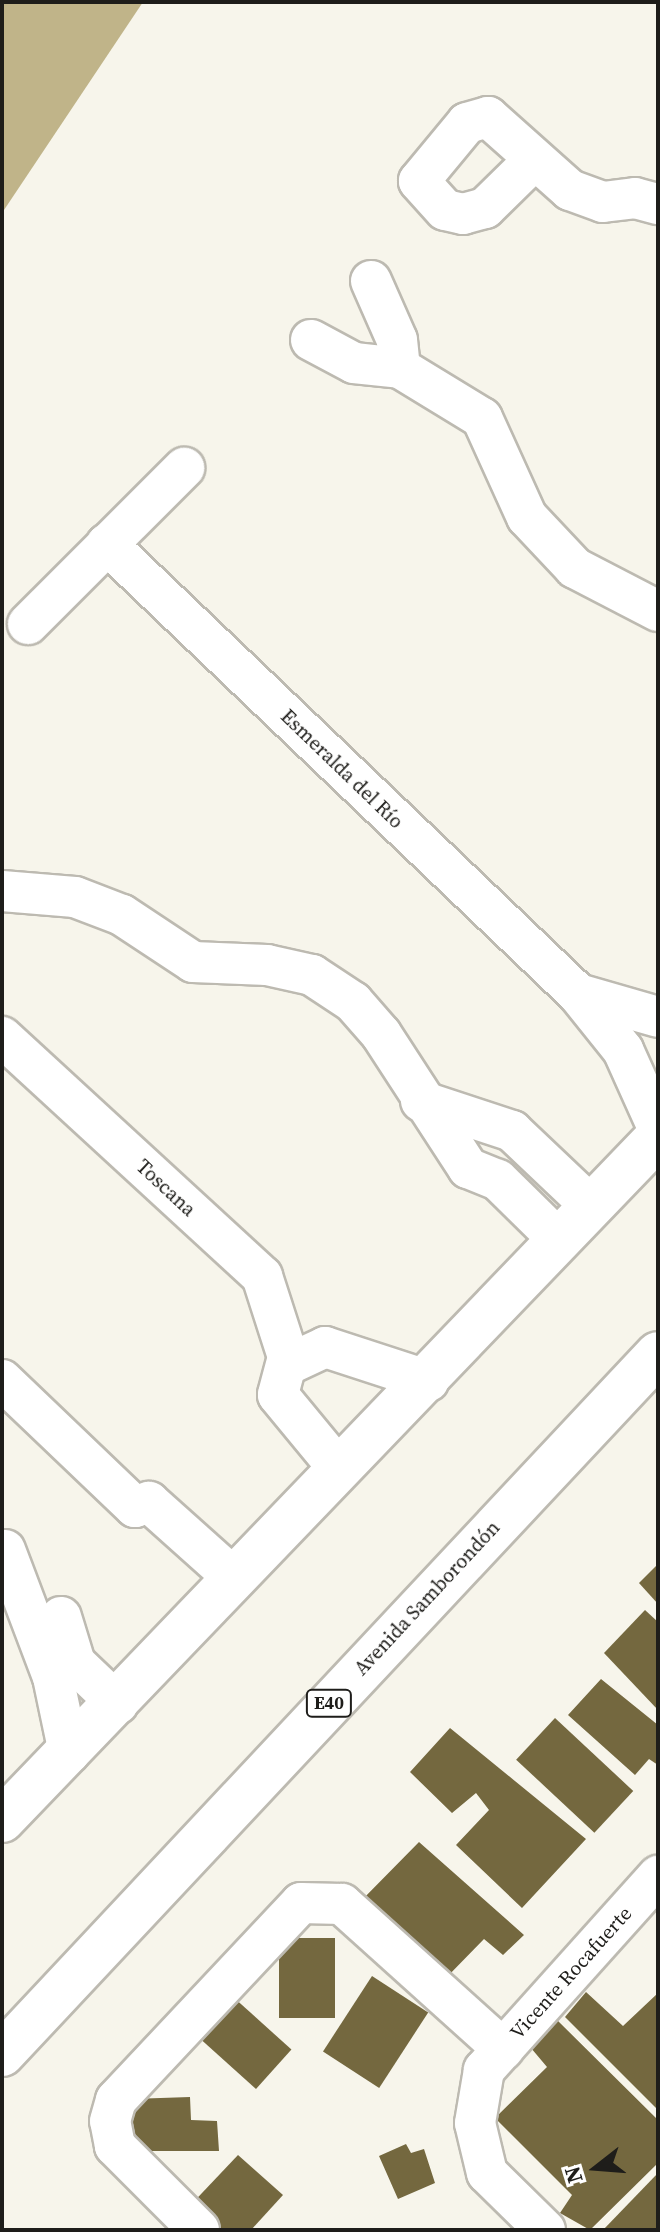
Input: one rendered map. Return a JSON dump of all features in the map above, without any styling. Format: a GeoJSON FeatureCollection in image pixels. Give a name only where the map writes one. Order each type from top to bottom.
{"type":"FeatureCollection","features":[{"type":"Feature","properties":{"kind":"highway"},"geometry":{"type":"LineString","coordinates":[[2,1820],[118,1704],[339,1469],[429,1381],[558,1239],[658,1137]]}},
{"type":"Feature","properties":{"kind":"highway","name":"Avenida Samborondón"},"geometry":{"type":"LineString","coordinates":[[2,2054],[658,1354]]}},
{"type":"Feature","properties":{"kind":"street"},"geometry":{"type":"LineString","coordinates":[[532,162],[603,202],[635,198],[658,204]]}},
{"type":"Feature","properties":{"kind":"street"},"geometry":{"type":"LineString","coordinates":[[371,281],[397,340],[400,368]]}},
{"type":"Feature","properties":{"kind":"street"},"geometry":{"type":"LineString","coordinates":[[311,340],[354,363],[400,368],[482,418],[527,517],[575,568],[658,611]]}},
{"type":"Feature","properties":{"kind":"street"},"geometry":{"type":"LineString","coordinates":[[28,624],[184,468]]}},
{"type":"Feature","properties":{"kind":"street","name":"Esmeralda del Río"},"geometry":{"type":"LineString","coordinates":[[107,544],[578,994],[629,1063],[658,1128]]}},
{"type":"Feature","properties":{"kind":"street"},"geometry":{"type":"LineString","coordinates":[[2,891],[75,897],[110,910],[193,962],[267,965],[312,975],[353,1002],[468,1168],[501,1184],[558,1239]]}},
{"type":"Feature","properties":{"kind":"street","name":"Esmeralda del Río"},"geometry":{"type":"LineString","coordinates":[[578,994],[658,1017]]}},
{"type":"Feature","properties":{"kind":"street"},"geometry":{"type":"LineString","coordinates":[[629,1063],[658,1031]]}},
{"type":"Feature","properties":{"kind":"street","name":"Toscana"},"geometry":{"type":"LineString","coordinates":[[2,1037],[262,1276],[289,1364],[278,1395],[339,1469]]}},
{"type":"Feature","properties":{"kind":"street"},"geometry":{"type":"LineString","coordinates":[[421,1101],[512,1131],[590,1205]]}},
{"type":"Feature","properties":{"kind":"street"},"geometry":{"type":"LineString","coordinates":[[501,1184],[533,1152]]}},
{"type":"Feature","properties":{"kind":"street"},"geometry":{"type":"LineString","coordinates":[[289,1364],[325,1347],[429,1381]]}},
{"type":"Feature","properties":{"kind":"street"},"geometry":{"type":"LineString","coordinates":[[2,1380],[135,1507],[149,1502],[226,1586]]}},
{"type":"Feature","properties":{"kind":"street"},"geometry":{"type":"LineString","coordinates":[[4,1548],[45,1583],[75,1663],[118,1704]]}},
{"type":"Feature","properties":{"kind":"street"},"geometry":{"type":"LineString","coordinates":[[4,1548],[53,1677],[69,1753]]}},
{"type":"Feature","properties":{"kind":"street","name":"Vicente Rocafuerte"},"geometry":{"type":"LineString","coordinates":[[493,2060],[658,1876]]}},
{"type":"Feature","properties":{"kind":"street"},"geometry":{"type":"LineString","coordinates":[[199,2230],[115,2146],[110,2121],[116,2100],[301,1903],[342,1904],[493,2060],[475,2123],[487,2173],[545,2230]]}},
{"type":"Feature","properties":{"kind":"shaded area"},"geometry":{"type":"Polygon","coordinates":[[[2,2],[143,2],[2,213],[2,2]]]}},
{"type":"Feature","properties":{"kind":"building"},"geometry":{"type":"Polygon","coordinates":[[[658,1564],[658,1604],[639,1583],[658,1564]]]}},
{"type":"Feature","properties":{"kind":"building"},"geometry":{"type":"Polygon","coordinates":[[[645,1610],[658,1622],[658,1710],[604,1653],[645,1610]]]}},
{"type":"Feature","properties":{"kind":"building"},"geometry":{"type":"Polygon","coordinates":[[[601,1679],[658,1725],[658,1765],[649,1759],[635,1775],[568,1715],[601,1679]]]}},
{"type":"Feature","properties":{"kind":"building"},"geometry":{"type":"Polygon","coordinates":[[[555,1718],[633,1791],[594,1833],[516,1760],[555,1718]]]}},
{"type":"Feature","properties":{"kind":"building"},"geometry":{"type":"Polygon","coordinates":[[[450,1728],[586,1839],[522,1908],[456,1845],[489,1810],[476,1793],[452,1813],[410,1772],[450,1728]]]}},
{"type":"Feature","properties":{"kind":"building"},"geometry":{"type":"Polygon","coordinates":[[[419,1842],[524,1935],[503,1955],[484,1939],[443,1981],[357,1905],[419,1842]]]}},
{"type":"Feature","properties":{"kind":"building"},"geometry":{"type":"Polygon","coordinates":[[[279,1938],[335,1938],[335,2018],[279,2018],[279,1938]]]}},
{"type":"Feature","properties":{"kind":"building"},"geometry":{"type":"Polygon","coordinates":[[[372,1976],[428,2012],[379,2088],[323,2051],[372,1976]]]}},
{"type":"Feature","properties":{"kind":"building"},"geometry":{"type":"Polygon","coordinates":[[[586,1992],[623,2026],[658,1993],[656,2108],[565,2017],[586,1992]]]}},
{"type":"Feature","properties":{"kind":"building"},"geometry":{"type":"Polygon","coordinates":[[[232,1996],[291,2050],[256,2089],[197,2035],[232,1996]]]}},
{"type":"Feature","properties":{"kind":"building"},"geometry":{"type":"Polygon","coordinates":[[[557,2020],[658,2120],[658,2163],[590,2230],[560,2213],[572,2195],[495,2118],[547,2067],[531,2048],[557,2020]]]}},
{"type":"Feature","properties":{"kind":"building"},"geometry":{"type":"Polygon","coordinates":[[[190,2097],[191,2120],[217,2121],[219,2151],[132,2151],[131,2099],[190,2097]]]}},
{"type":"Feature","properties":{"kind":"building"},"geometry":{"type":"Polygon","coordinates":[[[406,2144],[411,2153],[424,2149],[435,2183],[398,2199],[379,2156],[406,2144]]]}},
{"type":"Feature","properties":{"kind":"building"},"geometry":{"type":"Polygon","coordinates":[[[238,2155],[283,2195],[251,2230],[204,2230],[184,2212],[238,2155]]]}},
{"type":"Feature","properties":{"kind":"building"},"geometry":{"type":"Polygon","coordinates":[[[658,2173],[658,2230],[603,2230],[658,2173]]]}}]}
